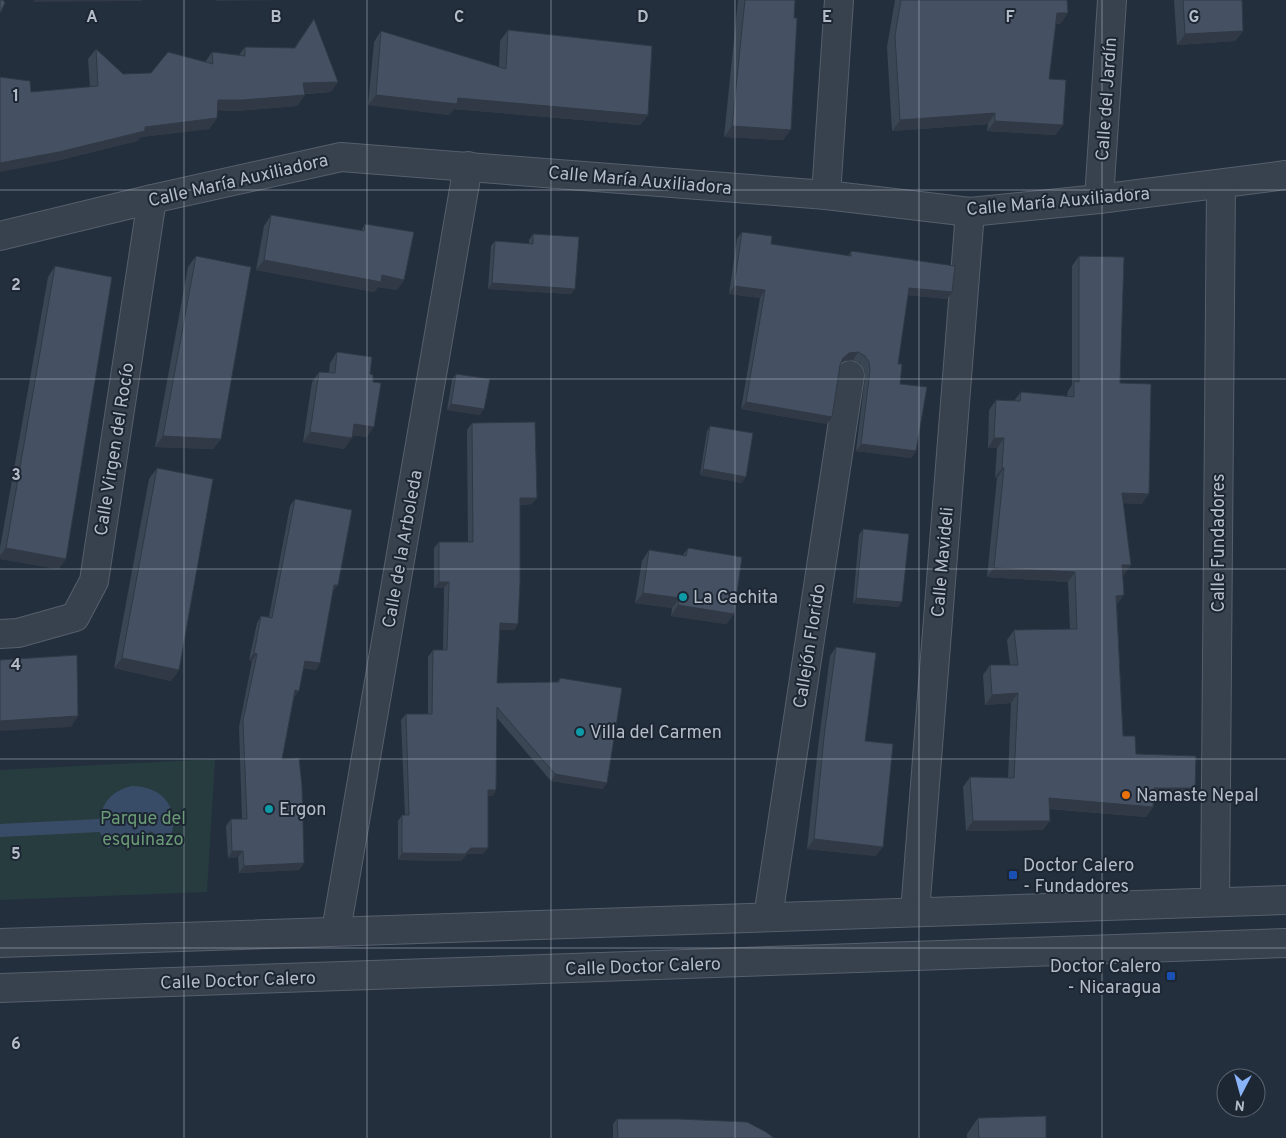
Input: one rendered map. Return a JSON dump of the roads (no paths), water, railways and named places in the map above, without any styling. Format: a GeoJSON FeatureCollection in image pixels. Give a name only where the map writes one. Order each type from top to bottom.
{"type":"FeatureCollection","features":[{"type":"Feature","properties":{"kind":"street"},"geometry":{"type":"LineString","coordinates":[[826,196],[839,0]]}},
{"type":"Feature","properties":{"kind":"street","name":"Calle del Jardín"},"geometry":{"type":"LineString","coordinates":[[1099,199],[1112,0]]}},
{"type":"Feature","properties":{"kind":"street","name":"Calle María Auxiliadora"},"geometry":{"type":"LineString","coordinates":[[0,236],[152,199],[341,157],[826,196],[970,212],[1099,199],[1286,175]]}},
{"type":"Feature","properties":{"kind":"street","name":"Calle de la Arboleda"},"geometry":{"type":"LineString","coordinates":[[336,931],[468,166]]}},
{"type":"Feature","properties":{"kind":"street","name":"Calle Fundadores"},"geometry":{"type":"LineString","coordinates":[[1215,902],[1221,184]]}},
{"type":"Feature","properties":{"kind":"street","name":"Calle Virgen del Rocío"},"geometry":{"type":"LineString","coordinates":[[0,634],[18,634],[75,617],[94,580],[152,199]]}},
{"type":"Feature","properties":{"kind":"street","name":"Calle Mavideli"},"geometry":{"type":"LineString","coordinates":[[915,912],[970,212]]}},
{"type":"Feature","properties":{"kind":"street","name":"Callejón Florido"},"geometry":{"type":"LineString","coordinates":[[768,917],[850,375]]}},
{"type":"Feature","properties":{"kind":"street"},"geometry":{"type":"LineString","coordinates":[[0,943],[1286,900]]}},
{"type":"Feature","properties":{"kind":"street","name":"Calle Doctor Calero"},"geometry":{"type":"LineString","coordinates":[[0,988],[1286,943]]}},
{"type":"Feature","properties":{"kind":"water"},"geometry":{"type":"Polygon","coordinates":[[[131,786],[144,787],[154,791],[162,796],[168,804],[172,812],[173,822],[168,845],[163,838],[150,831],[148,835],[138,840],[129,836],[126,832],[113,842],[109,849],[100,832],[0,837],[0,824],[99,819],[110,797],[131,786]]]}},
{"type":"Feature","properties":{"kind":"place","name":"La Cachita"},"geometry":{"type":"Point","coordinates":[683,597]}},
{"type":"Feature","properties":{"kind":"place","name":"Villa del Carmen"},"geometry":{"type":"Point","coordinates":[580,732]}},
{"type":"Feature","properties":{"kind":"place","name":"Namaste Nepal"},"geometry":{"type":"Point","coordinates":[1126,795]}},
{"type":"Feature","properties":{"kind":"place","name":"Ergon"},"geometry":{"type":"Point","coordinates":[269,809]}},
{"type":"Feature","properties":{"kind":"place","name":"Doctor Calero - Fundadores"},"geometry":{"type":"Point","coordinates":[1013,875]}},
{"type":"Feature","properties":{"kind":"place","name":"Doctor Calero - Nicaragua"},"geometry":{"type":"Point","coordinates":[1171,976]}},
{"type":"Feature","properties":{"kind":"park label","name":"Parque del esquinazo"},"geometry":{"type":"Point","coordinates":[143,828]}}]}
